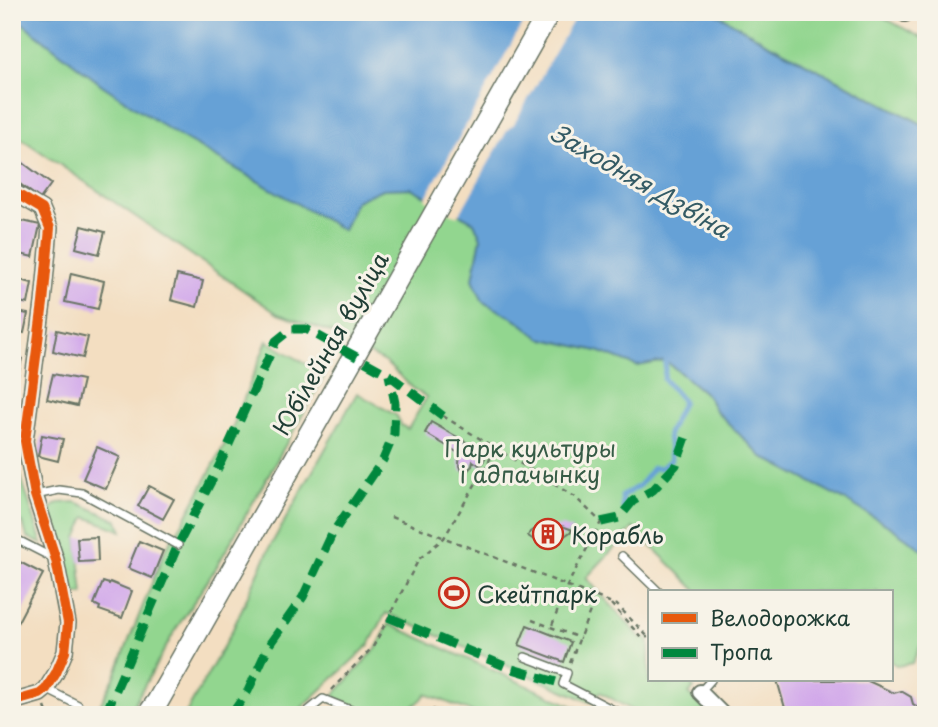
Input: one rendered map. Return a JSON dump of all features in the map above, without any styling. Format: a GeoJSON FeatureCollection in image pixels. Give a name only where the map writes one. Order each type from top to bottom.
{"type":"FeatureCollection","features":[{"type":"Feature","properties":{"kind":"main road","name":"Юбілейная вуліца"},"geometry":{"type":"LineString","coordinates":[[154,710],[549,12]]}},
{"type":"Feature","properties":{"kind":"street"},"geometry":{"type":"LineString","coordinates":[[12,191],[42,209],[50,228],[43,303],[18,439],[55,560],[68,623],[65,652],[46,688],[40,694],[12,702]]}},
{"type":"Feature","properties":{"kind":"street"},"geometry":{"type":"LineString","coordinates":[[700,692],[723,715]]}},
{"type":"Feature","properties":{"kind":"lane"},"geometry":{"type":"LineString","coordinates":[[35,495],[59,490],[82,493],[178,545]]}},
{"type":"Feature","properties":{"kind":"lane"},"geometry":{"type":"LineString","coordinates":[[12,537],[55,560]]}},
{"type":"Feature","properties":{"kind":"lane"},"geometry":{"type":"LineString","coordinates":[[622,556],[657,590]]}},
{"type":"Feature","properties":{"kind":"lane"},"geometry":{"type":"LineString","coordinates":[[525,657],[567,673],[563,684],[622,715]]}},
{"type":"Feature","properties":{"kind":"lane"},"geometry":{"type":"LineString","coordinates":[[700,692],[709,682]]}},
{"type":"Feature","properties":{"kind":"lane"},"geometry":{"type":"LineString","coordinates":[[46,688],[78,705]]}},
{"type":"Feature","properties":{"kind":"lane"},"geometry":{"type":"LineString","coordinates":[[303,715],[323,699],[363,715]]}},
{"type":"Feature","properties":{"kind":"path"},"geometry":{"type":"LineString","coordinates":[[443,416],[575,497],[601,522],[567,586],[551,628]]}},
{"type":"Feature","properties":{"kind":"path"},"geometry":{"type":"LineString","coordinates":[[323,699],[373,647],[419,559],[444,538],[497,447]]}},
{"type":"Feature","properties":{"kind":"path"},"geometry":{"type":"LineString","coordinates":[[391,517],[617,605],[648,637]]}},
{"type":"Feature","properties":{"kind":"path"},"geometry":{"type":"LineString","coordinates":[[567,673],[595,597]]}},
{"type":"Feature","properties":{"kind":"path"},"geometry":{"type":"LineString","coordinates":[[532,620],[580,638]]}},
{"type":"Feature","properties":{"kind":"path"},"geometry":{"type":"LineString","coordinates":[[916,664],[926,645]]}},
{"type":"Feature","properties":{"kind":"path"},"geometry":{"type":"LineString","coordinates":[[428,715],[430,708],[447,715]]}},
{"type":"Feature","properties":{"kind":"green space"},"geometry":{"type":"Polygon","coordinates":[[[714,12],[873,12],[926,40],[926,126],[767,43],[714,12]]]}},
{"type":"Feature","properties":{"kind":"green space","name":"Парк культуры і адпачынку"},"geometry":{"type":"Polygon","coordinates":[[[12,15],[102,85],[179,136],[343,230],[356,201],[382,189],[411,188],[474,222],[481,238],[473,279],[483,302],[516,319],[540,338],[598,351],[637,366],[666,361],[707,395],[715,410],[761,456],[845,500],[926,552],[926,635],[912,663],[898,666],[892,663],[892,590],[696,590],[633,528],[586,578],[641,638],[648,641],[648,682],[688,682],[694,688],[689,694],[711,715],[641,715],[600,692],[590,702],[386,613],[369,645],[294,715],[185,715],[232,631],[271,545],[357,393],[397,416],[401,425],[408,429],[427,397],[416,391],[386,363],[330,332],[278,314],[12,132],[12,15]]]}},
{"type":"Feature","properties":{"kind":"green space"},"geometry":{"type":"Polygon","coordinates":[[[267,341],[325,375],[216,568],[176,629],[128,715],[114,715],[99,707],[114,678],[166,548],[181,526],[229,436],[267,341]]]}},
{"type":"Feature","properties":{"kind":"green space"},"geometry":{"type":"Polygon","coordinates":[[[12,452],[42,544],[27,537],[23,523],[12,517],[12,452]]]}},
{"type":"Feature","properties":{"kind":"green space"},"geometry":{"type":"Polygon","coordinates":[[[76,502],[117,520],[122,531],[86,517],[77,538],[83,594],[75,594],[50,515],[51,508],[58,503],[76,502]]]}},
{"type":"Feature","properties":{"kind":"green space"},"geometry":{"type":"Polygon","coordinates":[[[389,624],[584,711],[582,715],[480,715],[426,694],[405,710],[382,713],[332,697],[376,649],[389,624]]]}},
{"type":"Feature","properties":{"kind":"water","name":"Заходняя Дзвіна"},"geometry":{"type":"Polygon","coordinates":[[[12,12],[714,12],[767,43],[926,126],[926,552],[845,500],[761,456],[715,410],[707,395],[666,361],[637,366],[598,351],[540,338],[516,319],[483,302],[473,279],[481,238],[474,222],[411,188],[382,189],[356,201],[343,230],[179,136],[102,85],[12,15],[12,12]]]}},
{"type":"Feature","properties":{"kind":"pier"},"geometry":{"type":"Polygon","coordinates":[[[529,12],[578,12],[458,217],[425,199],[529,12]]]}},
{"type":"Feature","properties":{"kind":"building"},"geometry":{"type":"Polygon","coordinates":[[[22,162],[51,184],[40,199],[12,178],[22,162]]]}},
{"type":"Feature","properties":{"kind":"building"},"geometry":{"type":"Polygon","coordinates":[[[18,220],[40,225],[33,257],[12,252],[18,220]]]}},
{"type":"Feature","properties":{"kind":"building"},"geometry":{"type":"Polygon","coordinates":[[[82,226],[105,232],[99,254],[76,248],[82,226]]]}},
{"type":"Feature","properties":{"kind":"building"},"geometry":{"type":"Polygon","coordinates":[[[71,273],[104,281],[98,309],[65,302],[71,273]]]}},
{"type":"Feature","properties":{"kind":"building"},"geometry":{"type":"Polygon","coordinates":[[[177,275],[203,281],[197,307],[171,300],[177,275]]]}},
{"type":"Feature","properties":{"kind":"building"},"geometry":{"type":"Polygon","coordinates":[[[12,278],[32,283],[28,304],[12,300],[12,278]]]}},
{"type":"Feature","properties":{"kind":"building"},"geometry":{"type":"Polygon","coordinates":[[[12,311],[28,314],[24,333],[12,330],[12,311]]]}},
{"type":"Feature","properties":{"kind":"building"},"geometry":{"type":"Polygon","coordinates":[[[57,330],[88,337],[83,358],[53,351],[57,330]]]}},
{"type":"Feature","properties":{"kind":"building"},"geometry":{"type":"Polygon","coordinates":[[[12,356],[22,358],[17,380],[12,379],[12,356]]]}},
{"type":"Feature","properties":{"kind":"building"},"geometry":{"type":"Polygon","coordinates":[[[53,374],[83,380],[77,406],[47,399],[53,374]]]}},
{"type":"Feature","properties":{"kind":"building"},"geometry":{"type":"Polygon","coordinates":[[[431,422],[487,454],[481,466],[473,461],[468,470],[462,471],[460,454],[425,433],[431,422]]]}},
{"type":"Feature","properties":{"kind":"building"},"geometry":{"type":"Polygon","coordinates":[[[42,435],[63,439],[58,461],[38,456],[42,435]]]}},
{"type":"Feature","properties":{"kind":"building"},"geometry":{"type":"Polygon","coordinates":[[[97,447],[120,457],[106,489],[83,479],[97,447]]]}},
{"type":"Feature","properties":{"kind":"building"},"geometry":{"type":"Polygon","coordinates":[[[149,486],[174,499],[163,519],[138,506],[149,486]]]}},
{"type":"Feature","properties":{"kind":"building","name":"Корабль"},"geometry":{"type":"Polygon","coordinates":[[[562,526],[573,530],[563,537],[534,540],[528,536],[533,530],[562,526]]]}},
{"type":"Feature","properties":{"kind":"building"},"geometry":{"type":"Polygon","coordinates":[[[97,537],[98,561],[79,562],[77,538],[97,537]]]}},
{"type":"Feature","properties":{"kind":"building"},"geometry":{"type":"Polygon","coordinates":[[[139,541],[163,551],[152,578],[128,568],[139,541]]]}},
{"type":"Feature","properties":{"kind":"building"},"geometry":{"type":"Polygon","coordinates":[[[12,558],[43,574],[12,633],[12,558]]]}},
{"type":"Feature","properties":{"kind":"building"},"geometry":{"type":"Polygon","coordinates":[[[103,582],[132,591],[122,618],[99,610],[100,607],[94,604],[103,582]]]}},
{"type":"Feature","properties":{"kind":"building"},"geometry":{"type":"Polygon","coordinates":[[[527,625],[571,642],[564,662],[519,645],[527,625]]]}},
{"type":"Feature","properties":{"kind":"building"},"geometry":{"type":"Polygon","coordinates":[[[778,682],[870,682],[894,693],[901,691],[911,697],[913,704],[920,708],[926,707],[926,715],[787,715],[778,682]]]}},
{"type":"Feature","properties":{"kind":"waterway"},"geometry":{"type":"LineString","coordinates":[[623,508],[622,496],[639,486],[653,468],[661,468],[671,459],[668,434],[683,401],[664,379],[666,361],[671,357]]}},
{"type":"Feature","properties":{"kind":"marked path"},"geometry":{"type":"LineString","coordinates":[[105,715],[178,545],[219,466],[276,341],[291,329],[306,329],[389,375],[443,416]]}},
{"type":"Feature","properties":{"kind":"marked path"},"geometry":{"type":"LineString","coordinates":[[231,715],[248,691],[269,645],[303,597],[332,534],[383,460],[394,434],[395,403],[389,375]]}},
{"type":"Feature","properties":{"kind":"marked path"},"geometry":{"type":"LineString","coordinates":[[601,522],[619,518],[633,501],[653,490],[676,465],[686,437]]}},
{"type":"Feature","properties":{"kind":"marked path"},"geometry":{"type":"LineString","coordinates":[[388,617],[509,668],[563,684]]}},
{"type":"Feature","properties":{"kind":"cycle path"},"geometry":{"type":"LineString","coordinates":[[12,191],[42,209],[50,228],[25,441],[35,495],[56,560],[68,623],[65,652],[46,689],[40,694],[12,702]]}},
{"type":"Feature","properties":{"kind":"place","name":"Корабль"},"geometry":{"type":"Point","coordinates":[548,534]}},
{"type":"Feature","properties":{"kind":"place","name":"Скейтпарк"},"geometry":{"type":"Point","coordinates":[454,593]}}]}
